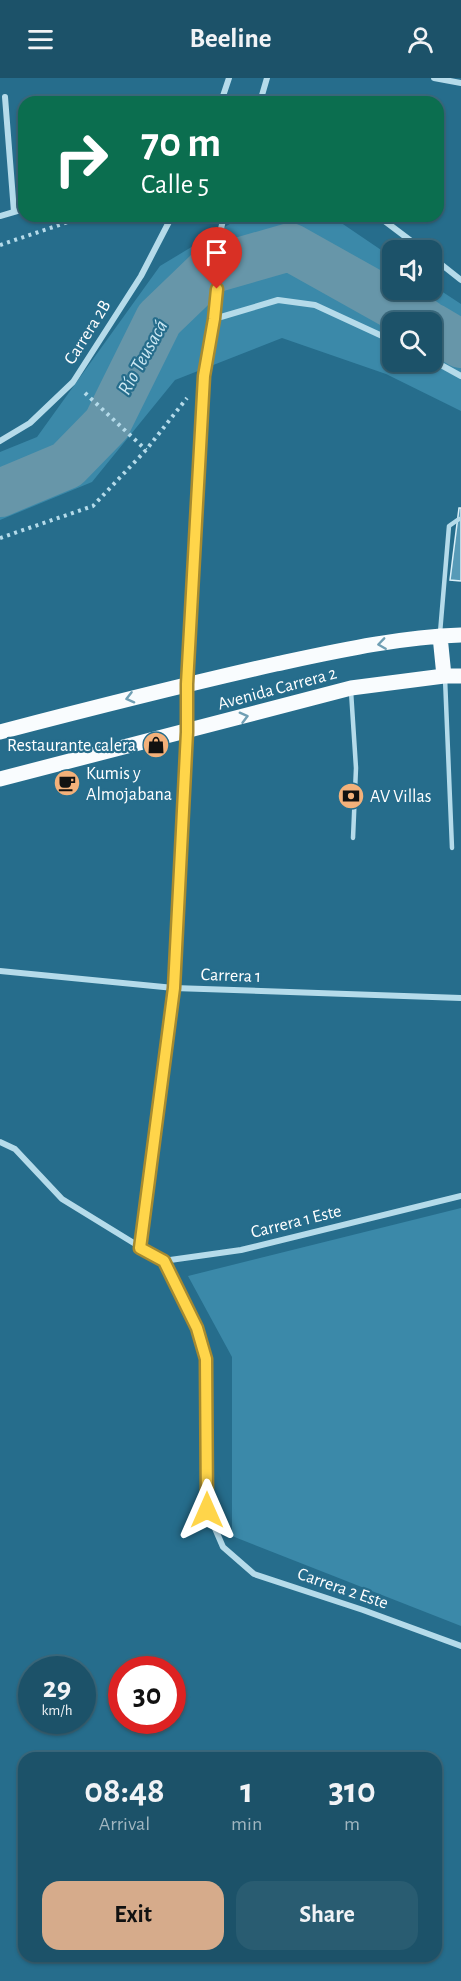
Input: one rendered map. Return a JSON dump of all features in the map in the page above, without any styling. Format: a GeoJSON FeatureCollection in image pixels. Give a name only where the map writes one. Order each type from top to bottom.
{"type":"FeatureCollection","features":[{"type":"Feature","properties":{"kind":"main road","name":"Avenida Carrera 2"},"geometry":{"type":"LineString","coordinates":[[0,732],[187,684],[348,649],[461,635]]}},
{"type":"Feature","properties":{"kind":"main road"},"geometry":{"type":"LineString","coordinates":[[440,636],[444,676]]}},
{"type":"Feature","properties":{"kind":"main road","name":"Avenida Carrera 2"},"geometry":{"type":"LineString","coordinates":[[0,779],[351,688],[444,676],[461,676]]}},
{"type":"Feature","properties":{"kind":"street"},"geometry":{"type":"LineString","coordinates":[[223,96],[229,78]]}},
{"type":"Feature","properties":{"kind":"street"},"geometry":{"type":"LineString","coordinates":[[262,96],[267,78]]}},
{"type":"Feature","properties":{"kind":"street"},"geometry":{"type":"LineString","coordinates":[[434,78],[461,83]]}},
{"type":"Feature","properties":{"kind":"street"},"geometry":{"type":"LineString","coordinates":[[5,97],[14,212]]}},
{"type":"Feature","properties":{"kind":"street"},"geometry":{"type":"LineString","coordinates":[[0,216],[18,210]]}},
{"type":"Feature","properties":{"kind":"street","name":"Carrera 2B"},"geometry":{"type":"LineString","coordinates":[[0,441],[30,423],[73,382],[141,276],[169,222]]}},
{"type":"Feature","properties":{"kind":"street"},"geometry":{"type":"LineString","coordinates":[[140,1248],[174,988],[187,732],[187,684],[204,376],[216,307],[223,222]]}},
{"type":"Feature","properties":{"kind":"street"},"geometry":{"type":"LineString","coordinates":[[386,222],[410,240]]}},
{"type":"Feature","properties":{"kind":"street"},"geometry":{"type":"LineString","coordinates":[[442,265],[461,279]]}},
{"type":"Feature","properties":{"kind":"street"},"geometry":{"type":"LineString","coordinates":[[214,319],[278,300],[315,305],[382,335]]}},
{"type":"Feature","properties":{"kind":"street"},"geometry":{"type":"LineString","coordinates":[[442,366],[461,376]]}},
{"type":"Feature","properties":{"kind":"street","name":"Carrera 1"},"geometry":{"type":"LineString","coordinates":[[0,971],[174,988],[461,998]]}},
{"type":"Feature","properties":{"kind":"street"},"geometry":{"type":"LineString","coordinates":[[0,1142],[15,1149],[62,1199],[164,1261]]}},
{"type":"Feature","properties":{"kind":"street","name":"Carrera 1 Este"},"geometry":{"type":"LineString","coordinates":[[164,1261],[241,1250],[461,1196]]}},
{"type":"Feature","properties":{"kind":"street","name":"Carrera 2 Este"},"geometry":{"type":"LineString","coordinates":[[164,1261],[197,1328],[206,1359],[207,1510],[223,1547],[254,1574],[363,1610],[461,1646]]}},
{"type":"Feature","properties":{"kind":"lane"},"geometry":{"type":"LineString","coordinates":[[440,636],[449,526],[459,519]]}},
{"type":"Feature","properties":{"kind":"lane"},"geometry":{"type":"LineString","coordinates":[[444,676],[452,848]]}},
{"type":"Feature","properties":{"kind":"lane"},"geometry":{"type":"LineString","coordinates":[[351,688],[356,768],[353,838]]}},
{"type":"Feature","properties":{"kind":"path"},"geometry":{"type":"LineString","coordinates":[[0,245],[68,222]]}},
{"type":"Feature","properties":{"kind":"path"},"geometry":{"type":"LineString","coordinates":[[0,538],[93,506],[146,450],[204,376]]}},
{"type":"Feature","properties":{"kind":"path"},"geometry":{"type":"LineString","coordinates":[[73,382],[146,450]]}},
{"type":"Feature","properties":{"kind":"shaded area"},"geometry":{"type":"Polygon","coordinates":[[[233,222],[340,222],[382,251],[382,300],[442,300],[442,292],[461,304],[461,411],[386,374],[282,338],[175,380],[92,482],[0,520],[0,452],[37,437],[160,266],[233,222]]]}},
{"type":"Feature","properties":{"kind":"shaded area"},"geometry":{"type":"Polygon","coordinates":[[[461,1208],[461,1626],[232,1536],[232,1357],[188,1276],[461,1208]]]}},
{"type":"Feature","properties":{"kind":"building"},"geometry":{"type":"Polygon","coordinates":[[[459,508],[461,508],[461,581],[450,580],[459,508]]]}},
{"type":"Feature","properties":{"kind":"waterway","name":"Río Teusacá"},"geometry":{"type":"LineString","coordinates":[[0,493],[67,465],[107,424],[159,319],[210,270],[290,247],[406,312]]}},
{"type":"Feature","properties":{"kind":"waterway","name":"Río Teusacá"},"geometry":{"type":"LineString","coordinates":[[442,333],[461,344]]}},
{"type":"Feature","properties":{"kind":"place","name":"Restaurante calera"},"geometry":{"type":"Point","coordinates":[156,745]}},
{"type":"Feature","properties":{"kind":"place","name":"Kumis y Almojabana"},"geometry":{"type":"Point","coordinates":[67,783]}},
{"type":"Feature","properties":{"kind":"place","name":"AV Villas"},"geometry":{"type":"Point","coordinates":[351,796]}},
{"type":"Feature","properties":{"kind":"route"},"geometry":{"type":"LineString","coordinates":[[207,1510],[206,1359],[197,1328],[164,1261],[140,1248],[174,988],[187,732],[187,684],[204,376],[217,289]]}}]}
